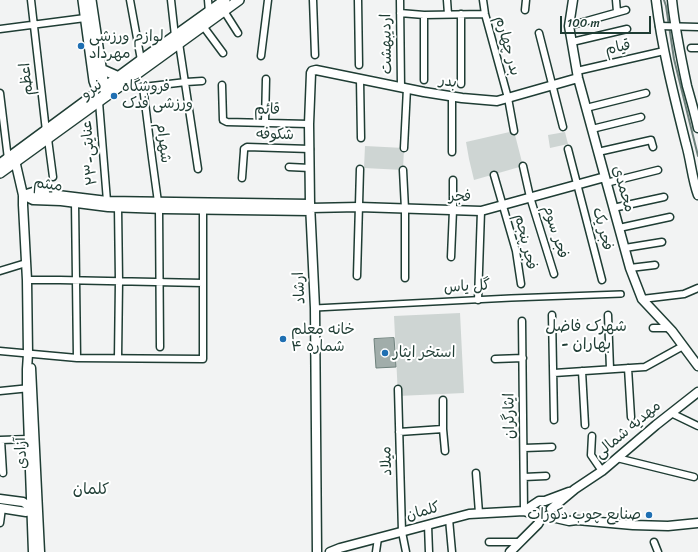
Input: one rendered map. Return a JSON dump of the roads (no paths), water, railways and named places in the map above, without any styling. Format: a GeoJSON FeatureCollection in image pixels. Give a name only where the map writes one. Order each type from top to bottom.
{"type":"FeatureCollection","features":[{"type":"Feature","properties":{"kind":"main road"},"geometry":{"type":"LineString","coordinates":[[82,0],[98,80],[99,102]]}},
{"type":"Feature","properties":{"kind":"main road"},"geometry":{"type":"LineString","coordinates":[[91,0],[101,69],[98,80]]}},
{"type":"Feature","properties":{"kind":"main road","name":"نیرو"},"geometry":{"type":"LineString","coordinates":[[47,135],[98,92],[121,80],[177,39],[225,0]]}},
{"type":"Feature","properties":{"kind":"main road","name":"نیرو"},"geometry":{"type":"LineString","coordinates":[[0,173],[9,160],[99,102],[141,60],[203,26],[239,0]]}},
{"type":"Feature","properties":{"kind":"main road"},"geometry":{"type":"LineString","coordinates":[[101,69],[121,80]]}},
{"type":"Feature","properties":{"kind":"street","name":"اعظم"},"geometry":{"type":"LineString","coordinates":[[31,0],[53,177]]}},
{"type":"Feature","properties":{"kind":"street"},"geometry":{"type":"LineString","coordinates":[[130,0],[141,60]]}},
{"type":"Feature","properties":{"kind":"street"},"geometry":{"type":"LineString","coordinates":[[171,0],[186,82],[198,169]]}},
{"type":"Feature","properties":{"kind":"street"},"geometry":{"type":"LineString","coordinates":[[208,0],[209,12]]}},
{"type":"Feature","properties":{"kind":"street"},"geometry":{"type":"LineString","coordinates":[[261,56],[268,0]]}},
{"type":"Feature","properties":{"kind":"street"},"geometry":{"type":"LineString","coordinates":[[313,0],[315,55]]}},
{"type":"Feature","properties":{"kind":"street"},"geometry":{"type":"LineString","coordinates":[[358,0],[359,65]]}},
{"type":"Feature","properties":{"kind":"street","name":"اردیبهشت"},"geometry":{"type":"LineString","coordinates":[[400,0],[404,88],[404,148]]}},
{"type":"Feature","properties":{"kind":"street"},"geometry":{"type":"LineString","coordinates":[[447,0],[448,14]]}},
{"type":"Feature","properties":{"kind":"street","name":"بدر چهارم"},"geometry":{"type":"LineString","coordinates":[[483,0],[485,14],[508,98],[514,131]]}},
{"type":"Feature","properties":{"kind":"street"},"geometry":{"type":"LineString","coordinates":[[525,10],[526,0]]}},
{"type":"Feature","properties":{"kind":"street","name":"محمدی"},"geometry":{"type":"LineString","coordinates":[[573,0],[569,26],[578,74],[605,180],[630,268],[642,299],[668,328],[698,366]]}},
{"type":"Feature","properties":{"kind":"street"},"geometry":{"type":"LineString","coordinates":[[616,0],[617,12]]}},
{"type":"Feature","properties":{"kind":"street"},"geometry":{"type":"LineString","coordinates":[[656,0],[667,26],[688,87],[698,128]]}},
{"type":"Feature","properties":{"kind":"street"},"geometry":{"type":"LineString","coordinates":[[672,0],[664,51],[688,149],[694,185],[698,195]]}},
{"type":"Feature","properties":{"kind":"street"},"geometry":{"type":"LineString","coordinates":[[569,26],[626,10]]}},
{"type":"Feature","properties":{"kind":"street"},"geometry":{"type":"LineString","coordinates":[[224,11],[238,33]]}},
{"type":"Feature","properties":{"kind":"street"},"geometry":{"type":"LineString","coordinates":[[400,12],[424,15],[485,14]]}},
{"type":"Feature","properties":{"kind":"street"},"geometry":{"type":"LineString","coordinates":[[461,14],[461,84]]}},
{"type":"Feature","properties":{"kind":"street"},"geometry":{"type":"LineString","coordinates":[[424,15],[424,80]]}},
{"type":"Feature","properties":{"kind":"street"},"geometry":{"type":"LineString","coordinates":[[0,29],[85,18]]}},
{"type":"Feature","properties":{"kind":"street"},"geometry":{"type":"LineString","coordinates":[[203,26],[223,53]]}},
{"type":"Feature","properties":{"kind":"street"},"geometry":{"type":"LineString","coordinates":[[667,26],[698,27]]}},
{"type":"Feature","properties":{"kind":"street"},"geometry":{"type":"LineString","coordinates":[[572,42],[627,29]]}},
{"type":"Feature","properties":{"kind":"street"},"geometry":{"type":"LineString","coordinates":[[539,33],[563,127]]}},
{"type":"Feature","properties":{"kind":"street"},"geometry":{"type":"LineString","coordinates":[[691,48],[698,48]]}},
{"type":"Feature","properties":{"kind":"street","name":"قیام"},"geometry":{"type":"LineString","coordinates":[[578,74],[664,51]]}},
{"type":"Feature","properties":{"kind":"street","name":"بدر"},"geometry":{"type":"LineString","coordinates":[[312,71],[316,70],[462,98],[497,101],[552,86],[578,74]]}},
{"type":"Feature","properties":{"kind":"street","name":"ارشاد"},"geometry":{"type":"LineString","coordinates":[[312,71],[309,124],[310,207],[315,308],[317,552]]}},
{"type":"Feature","properties":{"kind":"street"},"geometry":{"type":"LineString","coordinates":[[265,123],[266,79]]}},
{"type":"Feature","properties":{"kind":"street"},"geometry":{"type":"LineString","coordinates":[[360,79],[361,138]]}},
{"type":"Feature","properties":{"kind":"street"},"geometry":{"type":"LineString","coordinates":[[121,80],[143,87],[202,81]]}},
{"type":"Feature","properties":{"kind":"street","name":"قائم"},"geometry":{"type":"LineString","coordinates":[[222,85],[225,122],[309,124]]}},
{"type":"Feature","properties":{"kind":"street","name":"شهرام"},"geometry":{"type":"LineString","coordinates":[[143,87],[159,205],[160,347]]}},
{"type":"Feature","properties":{"kind":"street"},"geometry":{"type":"LineString","coordinates":[[0,93],[9,160]]}},
{"type":"Feature","properties":{"kind":"street"},"geometry":{"type":"LineString","coordinates":[[586,108],[646,93]]}},
{"type":"Feature","properties":{"kind":"street"},"geometry":{"type":"LineString","coordinates":[[452,96],[452,152]]}},
{"type":"Feature","properties":{"kind":"street","name":"۲۳-عنایتی"},"geometry":{"type":"LineString","coordinates":[[99,102],[107,201]]}},
{"type":"Feature","properties":{"kind":"street"},"geometry":{"type":"LineString","coordinates":[[592,129],[641,117]]}},
{"type":"Feature","properties":{"kind":"street"},"geometry":{"type":"LineString","coordinates":[[598,152],[651,140],[653,147]]}},
{"type":"Feature","properties":{"kind":"street","name":"شکوفه"},"geometry":{"type":"LineString","coordinates":[[242,178],[244,149],[247,147],[310,149]]}},
{"type":"Feature","properties":{"kind":"street","name":"فجر یک"},"geometry":{"type":"LineString","coordinates":[[568,149],[602,280]]}},
{"type":"Feature","properties":{"kind":"street","name":"آزادی"},"geometry":{"type":"LineString","coordinates":[[9,160],[23,195],[27,280],[27,369],[30,388],[35,508],[40,552]]}},
{"type":"Feature","properties":{"kind":"street","name":"فجر سوم"},"geometry":{"type":"LineString","coordinates":[[523,166],[530,197],[554,274]]}},
{"type":"Feature","properties":{"kind":"street"},"geometry":{"type":"LineString","coordinates":[[289,167],[310,168]]}},
{"type":"Feature","properties":{"kind":"street"},"geometry":{"type":"LineString","coordinates":[[357,276],[360,169]]}},
{"type":"Feature","properties":{"kind":"street"},"geometry":{"type":"LineString","coordinates":[[403,170],[405,209],[405,278]]}},
{"type":"Feature","properties":{"kind":"street"},"geometry":{"type":"LineString","coordinates":[[605,180],[658,170]]}},
{"type":"Feature","properties":{"kind":"street","name":"فجر پنجم"},"geometry":{"type":"LineString","coordinates":[[494,175],[516,251],[521,284]]}},
{"type":"Feature","properties":{"kind":"street"},"geometry":{"type":"LineString","coordinates":[[451,257],[453,180]]}},
{"type":"Feature","properties":{"kind":"street","name":"فجر"},"geometry":{"type":"LineString","coordinates":[[310,207],[481,211],[578,185],[605,180]]}},
{"type":"Feature","properties":{"kind":"street","name":"میثم"},"geometry":{"type":"LineString","coordinates":[[23,195],[33,192],[203,210],[301,207]]}},
{"type":"Feature","properties":{"kind":"street","name":"میثم"},"geometry":{"type":"LineString","coordinates":[[23,195],[33,200],[75,202],[108,207],[159,205],[310,207]]}},
{"type":"Feature","properties":{"kind":"street"},"geometry":{"type":"LineString","coordinates":[[614,208],[664,197]]}},
{"type":"Feature","properties":{"kind":"street"},"geometry":{"type":"LineString","coordinates":[[75,202],[77,358]]}},
{"type":"Feature","properties":{"kind":"street"},"geometry":{"type":"LineString","coordinates":[[118,207],[118,358]]}},
{"type":"Feature","properties":{"kind":"street"},"geometry":{"type":"LineString","coordinates":[[0,351],[77,358],[203,359],[203,210]]}},
{"type":"Feature","properties":{"kind":"street"},"geometry":{"type":"LineString","coordinates":[[478,300],[481,211]]}},
{"type":"Feature","properties":{"kind":"street"},"geometry":{"type":"LineString","coordinates":[[619,228],[670,217]]}},
{"type":"Feature","properties":{"kind":"street"},"geometry":{"type":"LineString","coordinates":[[625,248],[662,242]]}},
{"type":"Feature","properties":{"kind":"street"},"geometry":{"type":"LineString","coordinates":[[0,271],[26,263]]}},
{"type":"Feature","properties":{"kind":"street"},"geometry":{"type":"LineString","coordinates":[[630,268],[655,265]]}},
{"type":"Feature","properties":{"kind":"street"},"geometry":{"type":"LineString","coordinates":[[27,280],[203,282]]}},
{"type":"Feature","properties":{"kind":"street"},"geometry":{"type":"LineString","coordinates":[[642,299],[684,294],[698,288]]}},
{"type":"Feature","properties":{"kind":"street","name":"گل یاس"},"geometry":{"type":"LineString","coordinates":[[315,308],[621,294]]}},
{"type":"Feature","properties":{"kind":"street"},"geometry":{"type":"LineString","coordinates":[[552,315],[554,420]]}},
{"type":"Feature","properties":{"kind":"street"},"geometry":{"type":"LineString","coordinates":[[608,315],[610,369]]}},
{"type":"Feature","properties":{"kind":"street","name":"ایثارگران"},"geometry":{"type":"LineString","coordinates":[[522,321],[524,511]]}},
{"type":"Feature","properties":{"kind":"street"},"geometry":{"type":"LineString","coordinates":[[653,328],[668,328]]}},
{"type":"Feature","properties":{"kind":"street"},"geometry":{"type":"LineString","coordinates":[[554,373],[646,367],[683,346]]}},
{"type":"Feature","properties":{"kind":"street"},"geometry":{"type":"LineString","coordinates":[[495,360],[523,358]]}},
{"type":"Feature","properties":{"kind":"street"},"geometry":{"type":"LineString","coordinates":[[628,368],[631,417]]}},
{"type":"Feature","properties":{"kind":"street"},"geometry":{"type":"LineString","coordinates":[[582,371],[584,425]]}},
{"type":"Feature","properties":{"kind":"street"},"geometry":{"type":"LineString","coordinates":[[0,391],[30,388]]}},
{"type":"Feature","properties":{"kind":"street","name":"میلاد"},"geometry":{"type":"LineString","coordinates":[[398,389],[402,532],[406,552]]}},
{"type":"Feature","properties":{"kind":"street","name":"مهدیه شمالی"},"geometry":{"type":"LineString","coordinates":[[510,552],[538,524],[544,513],[575,489],[602,471],[698,392]]}},
{"type":"Feature","properties":{"kind":"street"},"geometry":{"type":"LineString","coordinates":[[443,400],[443,429],[446,451]]}},
{"type":"Feature","properties":{"kind":"street"},"geometry":{"type":"LineString","coordinates":[[671,413],[698,426]]}},
{"type":"Feature","properties":{"kind":"street"},"geometry":{"type":"LineString","coordinates":[[399,432],[443,429]]}},
{"type":"Feature","properties":{"kind":"street"},"geometry":{"type":"LineString","coordinates":[[592,436],[591,455],[602,471]]}},
{"type":"Feature","properties":{"kind":"street"},"geometry":{"type":"LineString","coordinates":[[3,473],[1,440],[32,439]]}},
{"type":"Feature","properties":{"kind":"street"},"geometry":{"type":"LineString","coordinates":[[524,448],[552,447]]}},
{"type":"Feature","properties":{"kind":"street"},"geometry":{"type":"LineString","coordinates":[[617,458],[694,477]]}},
{"type":"Feature","properties":{"kind":"street"},"geometry":{"type":"LineString","coordinates":[[476,473],[479,513]]}},
{"type":"Feature","properties":{"kind":"street"},"geometry":{"type":"LineString","coordinates":[[524,477],[546,476]]}},
{"type":"Feature","properties":{"kind":"street","name":"مهدیه شمالی"},"geometry":{"type":"LineString","coordinates":[[541,502],[575,489]]}},
{"type":"Feature","properties":{"kind":"street"},"geometry":{"type":"LineString","coordinates":[[0,499],[23,502],[35,508]]}},
{"type":"Feature","properties":{"kind":"street"},"geometry":{"type":"LineString","coordinates":[[541,502],[549,503],[544,513],[535,507],[541,502]]}},
{"type":"Feature","properties":{"kind":"street","name":"کلمان"},"geometry":{"type":"LineString","coordinates":[[524,511],[541,502]]}},
{"type":"Feature","properties":{"kind":"street"},"geometry":{"type":"LineString","coordinates":[[0,523],[1,508],[26,512],[35,508]]}},
{"type":"Feature","properties":{"kind":"street","name":"آزادی"},"geometry":{"type":"LineString","coordinates":[[33,552],[35,508]]}},
{"type":"Feature","properties":{"kind":"street","name":"کلمان"},"geometry":{"type":"LineString","coordinates":[[330,552],[346,549],[378,538],[469,514],[479,513],[524,511],[530,513],[544,513],[569,521],[577,520],[633,525],[668,526],[698,524]]}},
{"type":"Feature","properties":{"kind":"street"},"geometry":{"type":"LineString","coordinates":[[450,519],[452,552]]}},
{"type":"Feature","properties":{"kind":"street"},"geometry":{"type":"LineString","coordinates":[[428,525],[429,552]]}},
{"type":"Feature","properties":{"kind":"street"},"geometry":{"type":"LineString","coordinates":[[376,552],[378,538]]}},
{"type":"Feature","properties":{"kind":"street"},"geometry":{"type":"LineString","coordinates":[[489,542],[520,542]]}},
{"type":"Feature","properties":{"kind":"street"},"geometry":{"type":"LineString","coordinates":[[654,542],[658,552]]}},
{"type":"Feature","properties":{"kind":"waterway"},"geometry":{"type":"LineString","coordinates":[[664,0],[674,59],[698,156]]}},
{"type":"Feature","properties":{"kind":"place","name":"لوازم ورزشی مهرداد"},"geometry":{"type":"Point","coordinates":[81,46]}},
{"type":"Feature","properties":{"kind":"place","name":"فروشگاه ورزشی فدک"},"geometry":{"type":"Point","coordinates":[114,96]}},
{"type":"Feature","properties":{"kind":"place","name":"خانه معلم شماره ۴"},"geometry":{"type":"Point","coordinates":[283,339]}},
{"type":"Feature","properties":{"kind":"place","name":"استخر ایثار"},"geometry":{"type":"Point","coordinates":[385,353]}},
{"type":"Feature","properties":{"kind":"place","name":"صنایع چوب دکورات"},"geometry":{"type":"Point","coordinates":[649,515]}},
{"type":"Feature","properties":{"kind":"district","name":"شهرک فاضل - بهاران"},"geometry":{"type":"Point","coordinates":[586,336]}},
{"type":"Feature","properties":{"kind":"district","name":"کلمان"},"geometry":{"type":"Point","coordinates":[91,490]}}]}
